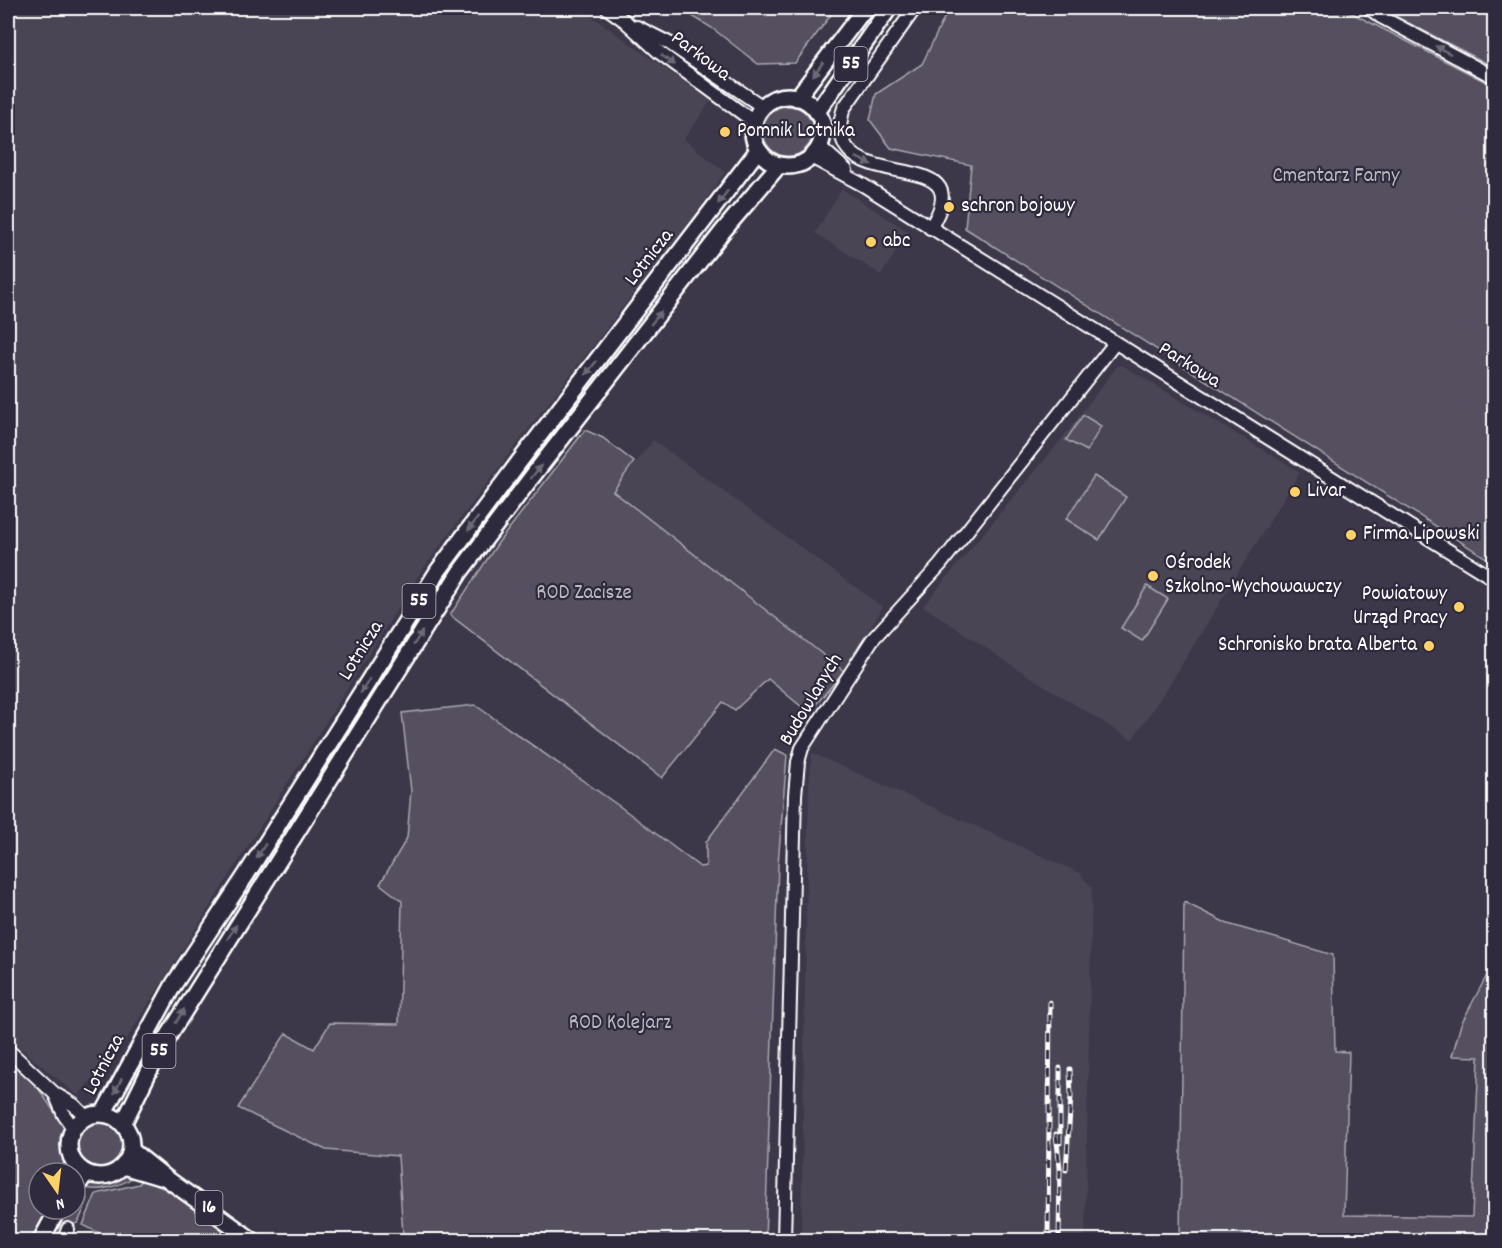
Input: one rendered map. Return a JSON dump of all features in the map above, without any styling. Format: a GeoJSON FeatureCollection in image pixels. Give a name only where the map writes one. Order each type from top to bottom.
{"type":"FeatureCollection","features":[{"type":"Feature","properties":{"kind":"main road","name":"55"},"geometry":{"type":"LineString","coordinates":[[797,98],[866,8]]}},
{"type":"Feature","properties":{"kind":"main road","name":"55"},"geometry":{"type":"LineString","coordinates":[[817,112],[890,8]]}},
{"type":"Feature","properties":{"kind":"main road"},"geometry":{"type":"LineString","coordinates":[[785,96],[797,98],[805,101],[817,112],[822,123],[822,135],[815,152],[796,165],[779,165],[758,150],[753,136],[754,122],[763,107],[773,100],[785,96]]}},
{"type":"Feature","properties":{"kind":"main road","name":"Lotnicza"},"geometry":{"type":"LineString","coordinates":[[104,1114],[132,1058],[174,984],[242,882],[438,572],[519,462],[758,150]]}},
{"type":"Feature","properties":{"kind":"main road","name":"Lotnicza"},"geometry":{"type":"LineString","coordinates":[[123,1124],[159,1051],[460,572],[723,231],[779,165]]}},
{"type":"Feature","properties":{"kind":"main road"},"geometry":{"type":"LineString","coordinates":[[74,1161],[69,1146],[74,1128],[86,1117],[104,1114],[118,1119],[129,1132],[131,1150],[123,1166],[110,1174],[94,1175],[87,1173]]}},
{"type":"Feature","properties":{"kind":"main road","name":"16"},"geometry":{"type":"LineString","coordinates":[[131,1150],[252,1240]]}},
{"type":"Feature","properties":{"kind":"main road","name":"16"},"geometry":{"type":"LineString","coordinates":[[123,1166],[166,1178]]}},
{"type":"Feature","properties":{"kind":"main road"},"geometry":{"type":"LineString","coordinates":[[41,1240],[51,1221]]}},
{"type":"Feature","properties":{"kind":"street","name":"Parkowa"},"geometry":{"type":"LineString","coordinates":[[607,8],[625,21],[660,54],[754,122]]}},
{"type":"Feature","properties":{"kind":"street"},"geometry":{"type":"LineString","coordinates":[[915,8],[844,108],[840,119],[845,144],[852,155],[862,162],[913,173],[936,182],[942,191],[944,201],[930,228]]}},
{"type":"Feature","properties":{"kind":"street"},"geometry":{"type":"LineString","coordinates":[[1369,8],[1494,76]]}},
{"type":"Feature","properties":{"kind":"street","name":"Parkowa"},"geometry":{"type":"LineString","coordinates":[[625,21],[669,43],[763,107]]}},
{"type":"Feature","properties":{"kind":"street","name":"Parkowa"},"geometry":{"type":"LineString","coordinates":[[815,152],[930,228],[1494,579]]}},
{"type":"Feature","properties":{"kind":"street","name":"Budowlanych"},"geometry":{"type":"LineString","coordinates":[[784,1240],[795,795],[798,762],[802,748],[872,640],[940,565],[1115,343]]}},
{"type":"Feature","properties":{"kind":"street"},"geometry":{"type":"LineString","coordinates":[[8,1050],[55,1094],[74,1105],[86,1117]]}},
{"type":"Feature","properties":{"kind":"street"},"geometry":{"type":"LineString","coordinates":[[55,1094],[64,1115],[74,1128]]}},
{"type":"Feature","properties":{"kind":"shaded area"},"geometry":{"type":"Polygon","coordinates":[[[8,8],[580,8],[711,101],[684,139],[725,172],[700,208],[420,573],[102,1078],[96,1075],[78,1096],[8,1038],[8,8]]]}},
{"type":"Feature","properties":{"kind":"shaded area"},"geometry":{"type":"Polygon","coordinates":[[[842,189],[909,232],[881,275],[815,233],[842,189]]]}},
{"type":"Feature","properties":{"kind":"shaded area","name":"Ośrodek Szkolno-Wychowawczy"},"geometry":{"type":"Polygon","coordinates":[[[1122,365],[1300,472],[1168,687],[1132,740],[1019,670],[923,606],[1060,441],[1117,366],[1122,365]]]}},
{"type":"Feature","properties":{"kind":"shaded area"},"geometry":{"type":"Polygon","coordinates":[[[653,440],[883,607],[844,671],[613,491],[653,440]]]}},
{"type":"Feature","properties":{"kind":"shaded area"},"geometry":{"type":"Polygon","coordinates":[[[812,753],[1080,873],[1092,888],[1085,1240],[801,1240],[806,915],[809,785],[812,753]]]}},
{"type":"Feature","properties":{"kind":"green space"},"geometry":{"type":"Polygon","coordinates":[[[679,8],[836,8],[795,63],[758,64],[712,28],[679,8]]]}},
{"type":"Feature","properties":{"kind":"green space","name":"Cmentarz Farny"},"geometry":{"type":"Polygon","coordinates":[[[949,8],[1342,8],[1494,86],[1494,563],[965,228],[971,165],[891,148],[870,120],[876,94],[922,64],[949,8]]]}},
{"type":"Feature","properties":{"kind":"green space"},"geometry":{"type":"Polygon","coordinates":[[[1381,8],[1494,8],[1494,67],[1385,11],[1381,8]]]}},
{"type":"Feature","properties":{"kind":"green space"},"geometry":{"type":"Polygon","coordinates":[[[783,106],[793,106],[806,113],[813,126],[813,136],[806,149],[793,156],[783,156],[774,152],[767,145],[763,136],[763,126],[767,117],[774,110],[783,106]]]}},
{"type":"Feature","properties":{"kind":"green space"},"geometry":{"type":"Polygon","coordinates":[[[1083,415],[1101,426],[1087,451],[1066,440],[1083,415]]]}},
{"type":"Feature","properties":{"kind":"green space","name":"ROD Zacisze"},"geometry":{"type":"Polygon","coordinates":[[[585,430],[603,438],[634,462],[613,491],[844,671],[809,713],[768,679],[735,710],[723,702],[662,778],[450,615],[498,543],[585,430]]]}},
{"type":"Feature","properties":{"kind":"green space"},"geometry":{"type":"Polygon","coordinates":[[[1094,476],[1126,497],[1099,540],[1066,519],[1094,476]]]}},
{"type":"Feature","properties":{"kind":"green space"},"geometry":{"type":"Polygon","coordinates":[[[1147,586],[1168,599],[1142,641],[1121,628],[1147,586]]]}},
{"type":"Feature","properties":{"kind":"green space","name":"ROD Kolejarz"},"geometry":{"type":"Polygon","coordinates":[[[475,705],[622,808],[700,867],[706,866],[706,842],[775,749],[787,755],[778,864],[765,1240],[464,1240],[464,1237],[403,1236],[398,1156],[326,1150],[238,1108],[286,1033],[314,1049],[330,1023],[399,1024],[402,901],[380,884],[407,838],[411,791],[402,713],[475,705]]]}},
{"type":"Feature","properties":{"kind":"green space"},"geometry":{"type":"Polygon","coordinates":[[[1184,902],[1228,924],[1333,955],[1335,1051],[1349,1052],[1344,1215],[1472,1217],[1479,1057],[1452,1056],[1461,1024],[1494,962],[1494,1240],[1180,1240],[1184,902]]]}},
{"type":"Feature","properties":{"kind":"green space"},"geometry":{"type":"Polygon","coordinates":[[[8,1060],[34,1082],[64,1126],[64,1161],[27,1161],[27,1221],[79,1221],[65,1227],[58,1240],[8,1240],[8,1060]]]}},
{"type":"Feature","properties":{"kind":"green space"},"geometry":{"type":"Polygon","coordinates":[[[100,1121],[114,1126],[124,1141],[124,1151],[120,1160],[109,1169],[100,1171],[91,1169],[87,1167],[87,1161],[80,1160],[75,1146],[77,1137],[86,1126],[100,1121]]]}},
{"type":"Feature","properties":{"kind":"green space"},"geometry":{"type":"Polygon","coordinates":[[[134,1176],[109,1188],[87,1189],[87,1184],[134,1176]]]}},
{"type":"Feature","properties":{"kind":"green space"},"geometry":{"type":"Polygon","coordinates":[[[143,1179],[174,1193],[243,1240],[113,1240],[83,1225],[87,1221],[96,1194],[139,1184],[143,1179]]]}},
{"type":"Feature","properties":{"kind":"railway"},"geometry":{"type":"LineString","coordinates":[[1048,1240],[1050,1002]]}},
{"type":"Feature","properties":{"kind":"railway"},"geometry":{"type":"LineString","coordinates":[[1060,1068],[1060,1143]]}},
{"type":"Feature","properties":{"kind":"railway"},"geometry":{"type":"LineString","coordinates":[[1066,1170],[1071,1096],[1070,1069]]}},
{"type":"Feature","properties":{"kind":"railway"},"geometry":{"type":"LineString","coordinates":[[1056,1134],[1060,1168],[1059,1240]]}},
{"type":"Feature","properties":{"kind":"place","name":"Pomnik Lotnika"},"geometry":{"type":"Point","coordinates":[725,132]}},
{"type":"Feature","properties":{"kind":"place","name":"schron bojowy"},"geometry":{"type":"Point","coordinates":[949,207]}},
{"type":"Feature","properties":{"kind":"place","name":"abc"},"geometry":{"type":"Point","coordinates":[871,242]}},
{"type":"Feature","properties":{"kind":"place","name":"Livar"},"geometry":{"type":"Point","coordinates":[1295,492]}},
{"type":"Feature","properties":{"kind":"place","name":"Firma Lipowski"},"geometry":{"type":"Point","coordinates":[1351,535]}},
{"type":"Feature","properties":{"kind":"place","name":"Ośrodek Szkolno-Wychowawczy"},"geometry":{"type":"Point","coordinates":[1153,576]}},
{"type":"Feature","properties":{"kind":"place","name":"Powiatowy Urząd Pracy"},"geometry":{"type":"Point","coordinates":[1459,607]}},
{"type":"Feature","properties":{"kind":"place","name":"Schronisko brata Alberta"},"geometry":{"type":"Point","coordinates":[1429,646]}}]}
